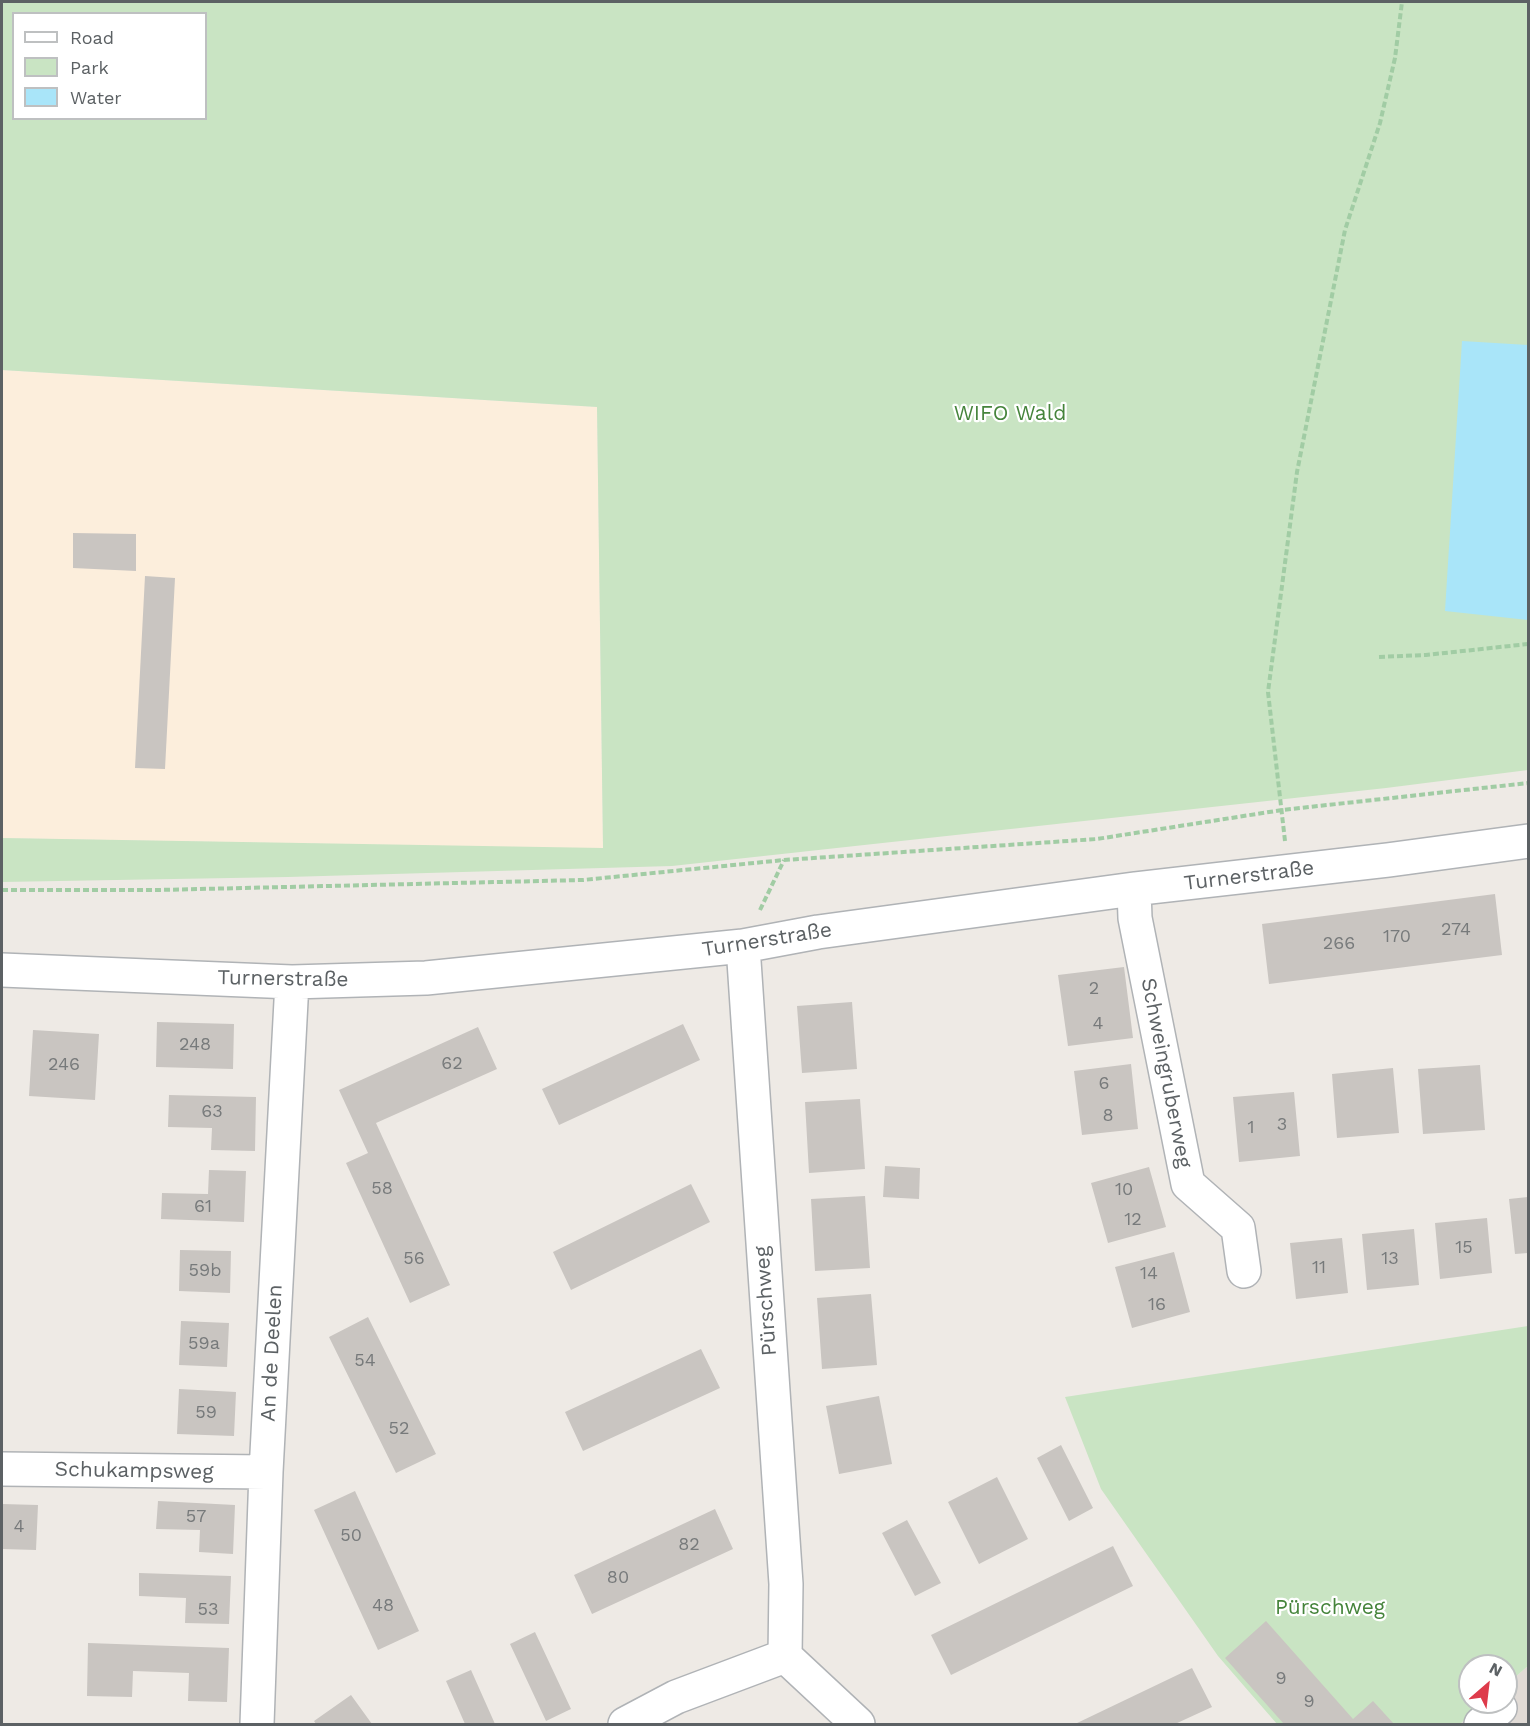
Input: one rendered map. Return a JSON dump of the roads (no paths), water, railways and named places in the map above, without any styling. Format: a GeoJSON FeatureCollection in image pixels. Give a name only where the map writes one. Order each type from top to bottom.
{"type":"FeatureCollection","features":[{"type":"Feature","properties":{"kind":"street","name":"Turnerstraße"},"geometry":{"type":"LineString","coordinates":[[2,970],[292,982],[426,978],[743,946],[818,932],[1134,889],[1388,860],[1528,841]]}},
{"type":"Feature","properties":{"kind":"street","name":"Schweingruberweg"},"geometry":{"type":"LineString","coordinates":[[1134,889],[1135,918],[1188,1184],[1238,1228],[1244,1271]]}},
{"type":"Feature","properties":{"kind":"street","name":"Pürschweg"},"geometry":{"type":"LineString","coordinates":[[743,946],[786,1584],[785,1656]]}},
{"type":"Feature","properties":{"kind":"street","name":"An de Deelen"},"geometry":{"type":"LineString","coordinates":[[257,1725],[266,1472],[292,982]]}},
{"type":"Feature","properties":{"kind":"street","name":"Schukampsweg"},"geometry":{"type":"LineString","coordinates":[[2,1469],[266,1472]]}},
{"type":"Feature","properties":{"kind":"street"},"geometry":{"type":"LineString","coordinates":[[625,1725],[676,1697],[785,1656],[850,1717]]}},
{"type":"Feature","properties":{"kind":"water"},"geometry":{"type":"Polygon","coordinates":[[[1462,341],[1528,345],[1528,620],[1445,611],[1462,341]]]}},
{"type":"Feature","properties":{"kind":"park label","name":"WIFO Wald"},"geometry":{"type":"Point","coordinates":[1010,414]}}]}
